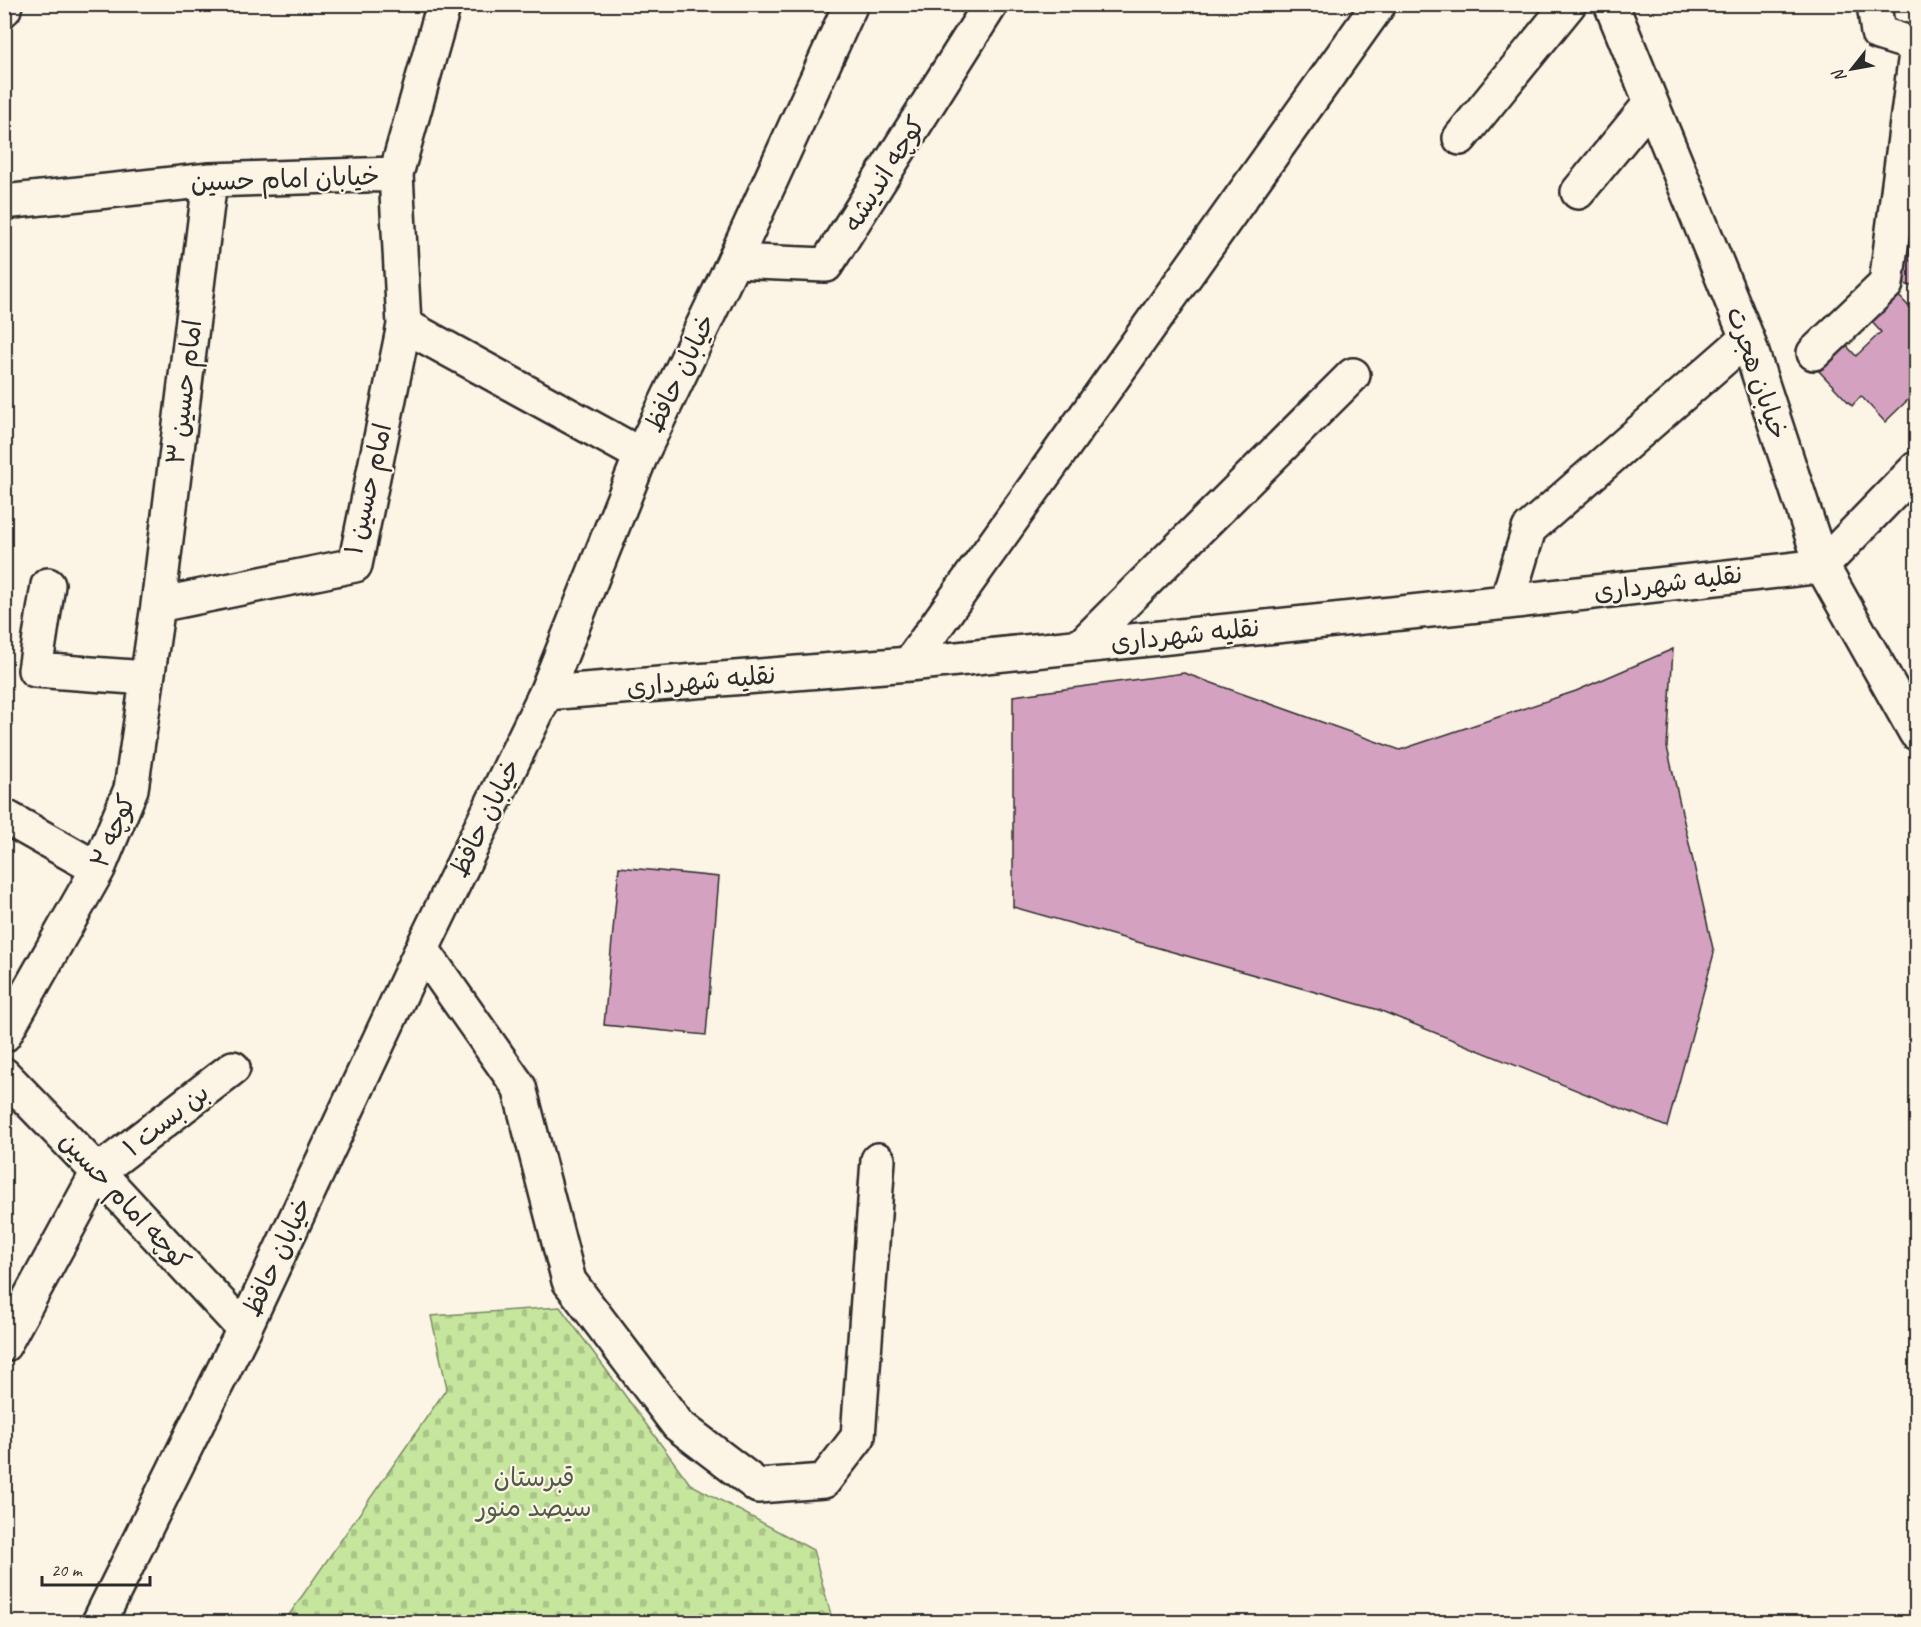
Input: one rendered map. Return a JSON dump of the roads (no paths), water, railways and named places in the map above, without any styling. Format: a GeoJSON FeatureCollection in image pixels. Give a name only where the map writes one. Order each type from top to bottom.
{"type":"FeatureCollection","features":[{"type":"Feature","properties":{"kind":"street"},"geometry":{"type":"LineString","coordinates":[[396,174],[444,4]]}},
{"type":"Feature","properties":{"kind":"street","name":"خیابان حافظ"},"geometry":{"type":"LineString","coordinates":[[99,1623],[244,1329],[422,949],[546,693],[641,456],[734,261],[851,4]]}},
{"type":"Feature","properties":{"kind":"street","name":"کوچه اندیشه"},"geometry":{"type":"LineString","coordinates":[[734,261],[826,265],[991,4]]}},
{"type":"Feature","properties":{"kind":"street"},"geometry":{"type":"LineString","coordinates":[[909,664],[1379,4]]}},
{"type":"Feature","properties":{"kind":"street"},"geometry":{"type":"LineString","coordinates":[[1460,138],[1569,4]]}},
{"type":"Feature","properties":{"kind":"street","name":"خیابان هجرت"},"geometry":{"type":"LineString","coordinates":[[1611,4],[1747,338],[1822,566],[1917,733]]}},
{"type":"Feature","properties":{"kind":"street"},"geometry":{"type":"LineString","coordinates":[[1874,4],[1878,33],[1917,45]]}},
{"type":"Feature","properties":{"kind":"street"},"geometry":{"type":"LineString","coordinates":[[1814,353],[1886,284],[1917,53]]}},
{"type":"Feature","properties":{"kind":"street"},"geometry":{"type":"LineString","coordinates":[[1578,192],[1651,103]]}},
{"type":"Feature","properties":{"kind":"street","name":"خیابان امام حسین"},"geometry":{"type":"LineString","coordinates":[[4,202],[210,180],[396,174],[404,325]]}},
{"type":"Feature","properties":{"kind":"street","name":"امام حسین ۳"},"geometry":{"type":"LineString","coordinates":[[158,605],[210,180]]}},
{"type":"Feature","properties":{"kind":"street"},"geometry":{"type":"LineString","coordinates":[[404,325],[641,456]]}},
{"type":"Feature","properties":{"kind":"street","name":"امام حسین ۱"},"geometry":{"type":"LineString","coordinates":[[158,605],[355,565],[404,325]]}},
{"type":"Feature","properties":{"kind":"street"},"geometry":{"type":"LineString","coordinates":[[1507,602],[1529,528],[1747,338]]}},
{"type":"Feature","properties":{"kind":"street"},"geometry":{"type":"LineString","coordinates":[[1081,646],[1353,375]]}},
{"type":"Feature","properties":{"kind":"street"},"geometry":{"type":"LineString","coordinates":[[1822,566],[1917,469]]}},
{"type":"Feature","properties":{"kind":"street","name":"نقلیه شهرداری"},"geometry":{"type":"LineString","coordinates":[[546,693],[909,664],[1507,602],[1822,566]]}},
{"type":"Feature","properties":{"kind":"street"},"geometry":{"type":"LineString","coordinates":[[48,585],[35,670],[147,678]]}},
{"type":"Feature","properties":{"kind":"street","name":"کوچه ۲"},"geometry":{"type":"LineString","coordinates":[[4,1035],[98,869],[131,789],[158,605]]}},
{"type":"Feature","properties":{"kind":"street"},"geometry":{"type":"LineString","coordinates":[[4,816],[98,869]]}},
{"type":"Feature","properties":{"kind":"street"},"geometry":{"type":"LineString","coordinates":[[422,949],[519,1087],[569,1281],[678,1425],[758,1486],[824,1481],[858,1437],[878,1160]]}},
{"type":"Feature","properties":{"kind":"street","name":"بن بست ۱"},"geometry":{"type":"LineString","coordinates":[[98,1172],[233,1068]]}},
{"type":"Feature","properties":{"kind":"street","name":"کوچه امام حسین"},"geometry":{"type":"LineString","coordinates":[[4,1076],[98,1172],[244,1329]]}},
{"type":"Feature","properties":{"kind":"street"},"geometry":{"type":"LineString","coordinates":[[4,1345],[98,1172]]}},
{"type":"Feature","properties":{"kind":"park label","name":"قبرستان سیصد منور"},"geometry":{"type":"Point","coordinates":[534,1492]}}]}
